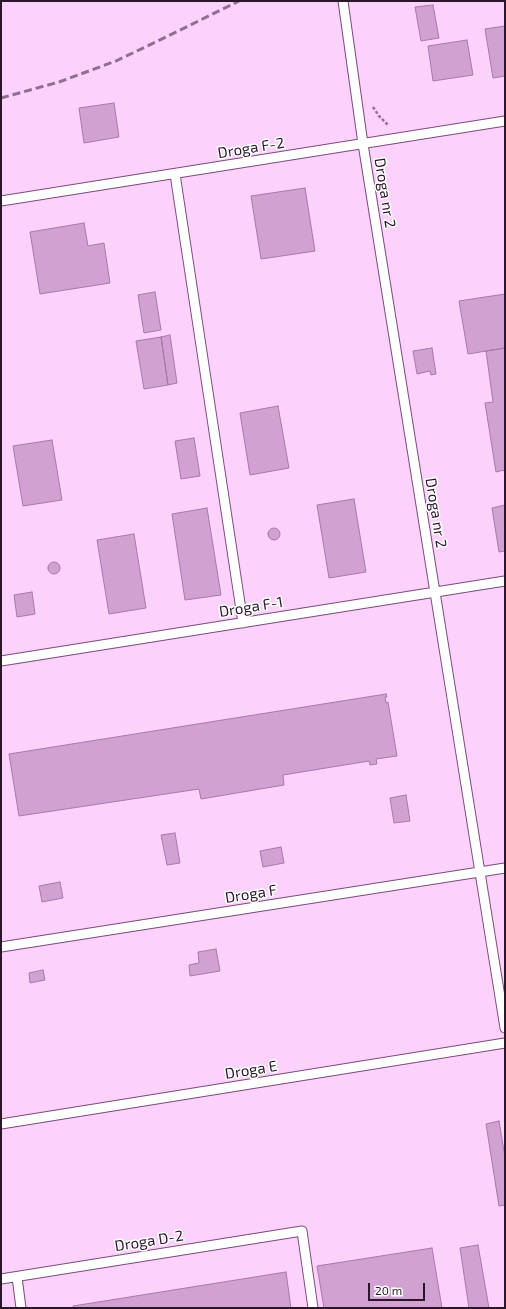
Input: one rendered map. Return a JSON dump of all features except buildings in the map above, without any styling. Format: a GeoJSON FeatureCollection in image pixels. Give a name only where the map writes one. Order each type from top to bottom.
{"type":"FeatureCollection","features":[{"type":"Feature","properties":{"kind":"lane","name":"Droga nr 2"},"geometry":{"type":"LineString","coordinates":[[343,1],[363,144],[505,1028]]}},
{"type":"Feature","properties":{"kind":"lane","name":"Droga F-2"},"geometry":{"type":"LineString","coordinates":[[1,201],[505,121]]}},
{"type":"Feature","properties":{"kind":"lane"},"geometry":{"type":"LineString","coordinates":[[175,174],[243,623]]}},
{"type":"Feature","properties":{"kind":"lane","name":"Droga F-1"},"geometry":{"type":"LineString","coordinates":[[1,661],[505,581]]}},
{"type":"Feature","properties":{"kind":"lane","name":"Droga F"},"geometry":{"type":"LineString","coordinates":[[1,947],[505,868]]}},
{"type":"Feature","properties":{"kind":"lane","name":"Droga E"},"geometry":{"type":"LineString","coordinates":[[1,1124],[505,1043]]}},
{"type":"Feature","properties":{"kind":"lane","name":"Droga D-2"},"geometry":{"type":"LineString","coordinates":[[1,1279],[302,1231],[313,1308]]}},
{"type":"Feature","properties":{"kind":"lane"},"geometry":{"type":"LineString","coordinates":[[17,1277],[21,1308]]}},
{"type":"Feature","properties":{"kind":"railway"},"geometry":{"type":"LineString","coordinates":[[1,98],[59,82],[116,61],[239,1]]}}]}
